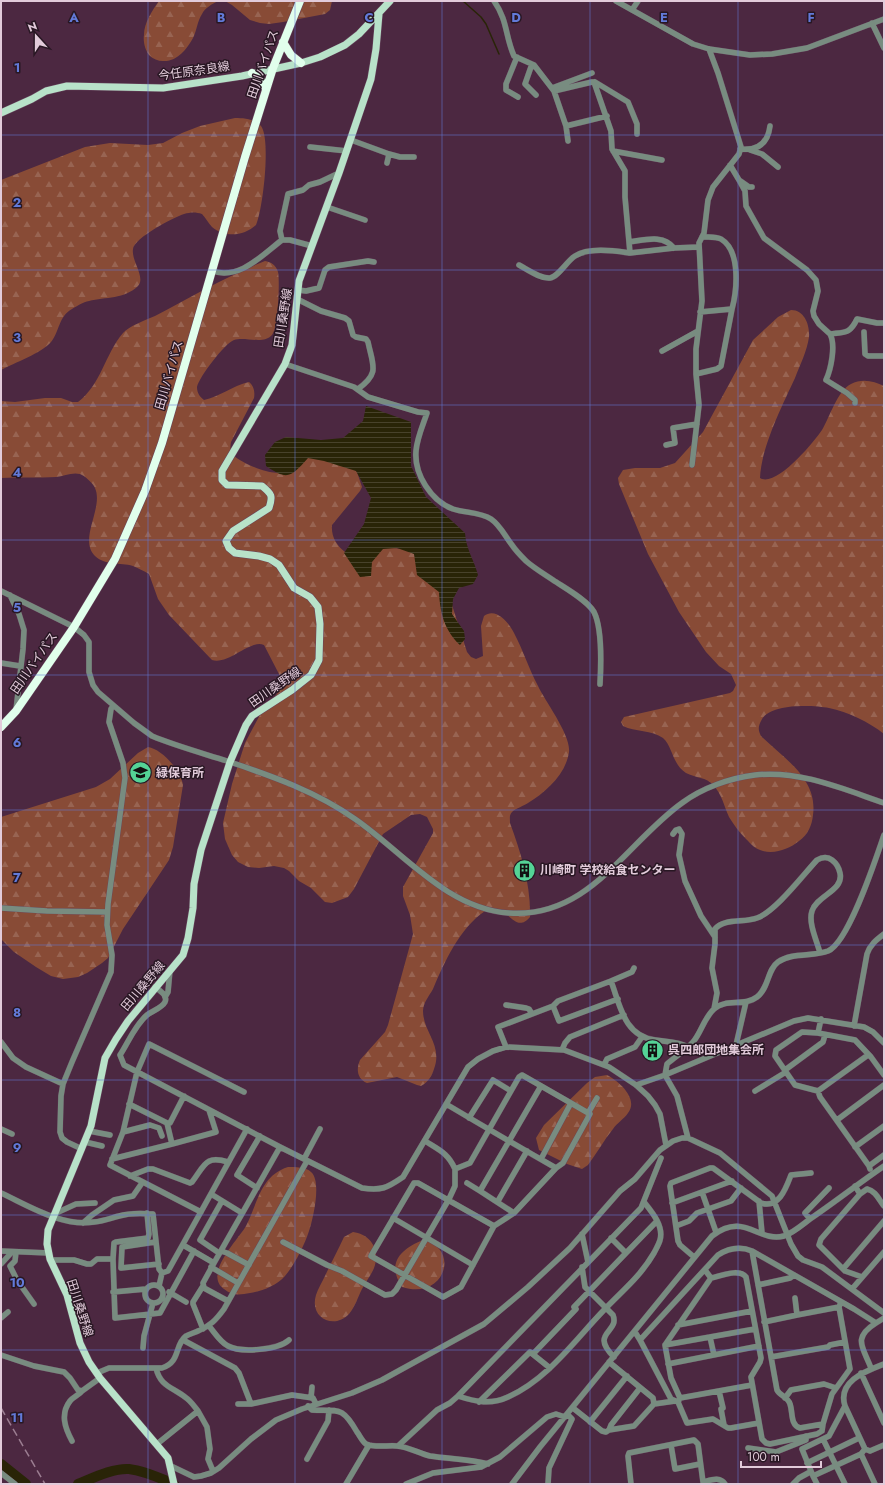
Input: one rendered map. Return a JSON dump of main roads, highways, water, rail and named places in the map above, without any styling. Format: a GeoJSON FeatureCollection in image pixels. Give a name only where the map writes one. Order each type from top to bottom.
{"type":"FeatureCollection","features":[{"type":"Feature","properties":{"kind":"highway","name":"田川バイパス"},"geometry":{"type":"LineString","coordinates":[[1,727],[16,711],[74,627],[115,559],[145,491],[162,443],[266,89],[300,1]]}},
{"type":"Feature","properties":{"kind":"highway"},"geometry":{"type":"LineString","coordinates":[[283,42],[291,55],[301,63]]}},
{"type":"Feature","properties":{"kind":"highway"},"geometry":{"type":"LineString","coordinates":[[252,73],[263,82],[266,89]]}},
{"type":"Feature","properties":{"kind":"main road"},"geometry":{"type":"LineString","coordinates":[[379,14],[390,1]]}},
{"type":"Feature","properties":{"kind":"main road","name":"今任原奈良線"},"geometry":{"type":"LineString","coordinates":[[1,113],[55,88],[68,86],[163,88],[301,63],[320,57],[345,45],[379,14]]}},
{"type":"Feature","properties":{"kind":"main road","name":"田川桑野線"},"geometry":{"type":"LineString","coordinates":[[174,1484],[168,1458],[98,1376],[80,1343],[67,1294],[49,1257],[47,1244],[48,1230],[89,1131],[105,1058],[128,1022],[183,955],[188,938],[193,908],[194,884],[201,850],[230,762],[252,716],[292,690],[311,675],[319,660],[320,624],[318,607],[310,597],[294,588],[279,565],[270,559],[259,556],[235,553],[226,541],[233,530],[269,508],[272,499],[270,492],[262,486],[227,485],[222,480],[222,472],[285,364],[292,345],[300,281],[351,140],[371,79],[376,49],[379,14]]}},
{"type":"Feature","properties":{"kind":"waterway"},"geometry":{"type":"LineString","coordinates":[[463,1],[481,17],[486,24],[499,54]]}},
{"type":"Feature","properties":{"kind":"waterway"},"geometry":{"type":"LineString","coordinates":[[1,1464],[26,1484]]}},
{"type":"Feature","properties":{"kind":"waterway"},"geometry":{"type":"LineString","coordinates":[[78,1484],[97,1476],[123,1469],[147,1473],[174,1484]]}},
{"type":"Feature","properties":{"kind":"railway"},"geometry":{"type":"LineString","coordinates":[[1,1408],[45,1484]]}},
{"type":"Feature","properties":{"kind":"place","name":"緑保育所"},"geometry":{"type":"Point","coordinates":[141,773]}},
{"type":"Feature","properties":{"kind":"place","name":"川崎町 学校給食センター"},"geometry":{"type":"Point","coordinates":[524,870]}},
{"type":"Feature","properties":{"kind":"place","name":"呉四郎団地集会所"},"geometry":{"type":"Point","coordinates":[652,1050]}}]}
